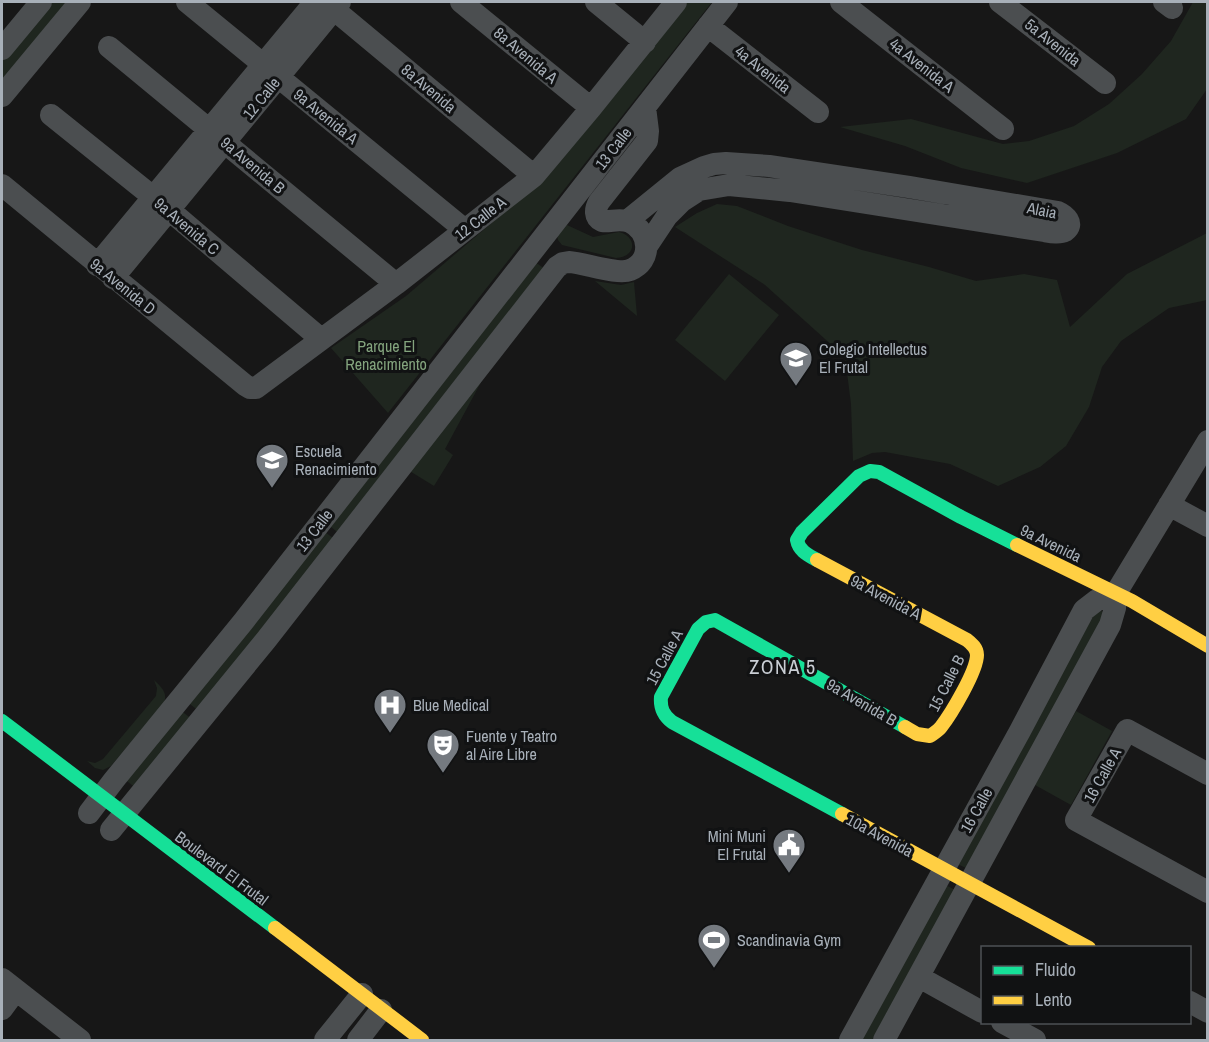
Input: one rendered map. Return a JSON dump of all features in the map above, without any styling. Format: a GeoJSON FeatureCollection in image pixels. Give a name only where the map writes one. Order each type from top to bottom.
{"type":"FeatureCollection","features":[{"type":"Feature","properties":{"kind":"street"},"geometry":{"type":"LineString","coordinates":[[2,49],[41,2]]}},
{"type":"Feature","properties":{"kind":"street"},"geometry":{"type":"LineString","coordinates":[[2,96],[80,2]]}},
{"type":"Feature","properties":{"kind":"street","name":"9a Avenida A"},"geometry":{"type":"LineString","coordinates":[[187,2],[465,230]]}},
{"type":"Feature","properties":{"kind":"street","name":"8a Avenida A"},"geometry":{"type":"LineString","coordinates":[[461,2],[591,108]]}},
{"type":"Feature","properties":{"kind":"street"},"geometry":{"type":"LineString","coordinates":[[596,2],[645,42]]}},
{"type":"Feature","properties":{"kind":"street","name":"12 Calle A"},"geometry":{"type":"LineString","coordinates":[[245,385],[250,388],[256,387],[396,284],[534,176],[676,2]]}},
{"type":"Feature","properties":{"kind":"street","name":"13 Calle"},"geometry":{"type":"LineString","coordinates":[[91,806],[243,622],[727,2]]}},
{"type":"Feature","properties":{"kind":"street","name":"4a Avenida A"},"geometry":{"type":"LineString","coordinates":[[841,2],[1003,129]]}},
{"type":"Feature","properties":{"kind":"street","name":"5a Avenida"},"geometry":{"type":"LineString","coordinates":[[1000,2],[1105,83]]}},
{"type":"Feature","properties":{"kind":"street","name":"12 Calle"},"geometry":{"type":"LineString","coordinates":[[105,271],[270,71],[329,4]]}},
{"type":"Feature","properties":{"kind":"street","name":"8a Avenida"},"geometry":{"type":"LineString","coordinates":[[329,4],[534,176]]}},
{"type":"Feature","properties":{"kind":"street","name":"4a Avenida"},"geometry":{"type":"LineString","coordinates":[[708,26],[818,112]]}},
{"type":"Feature","properties":{"kind":"street","name":"9a Avenida B"},"geometry":{"type":"LineString","coordinates":[[109,47],[396,284]]}},
{"type":"Feature","properties":{"kind":"street","name":"13 Calle"},"geometry":{"type":"LineString","coordinates":[[602,221],[597,217],[596,211],[599,202],[647,141],[645,107]]}},
{"type":"Feature","properties":{"kind":"street","name":"9a Avenida C"},"geometry":{"type":"LineString","coordinates":[[51,115],[161,203],[321,339]]}},
{"type":"Feature","properties":{"kind":"street","name":"Alaia"},"geometry":{"type":"LineString","coordinates":[[634,215],[680,178],[696,170],[714,164],[744,163],[1058,212],[1065,215],[1069,222],[1064,231],[1044,231],[790,192],[729,185],[699,190],[682,201],[667,216],[647,246]]}},
{"type":"Feature","properties":{"kind":"street","name":"9a Avenida D"},"geometry":{"type":"LineString","coordinates":[[2,186],[245,385]]}},
{"type":"Feature","properties":{"kind":"street"},"geometry":{"type":"LineString","coordinates":[[537,246],[560,265],[569,262],[620,271],[629,271],[646,255],[647,246],[644,235],[634,215],[602,221],[588,220],[574,214],[559,217]]}},
{"type":"Feature","properties":{"kind":"street","name":"13 Calle"},"geometry":{"type":"LineString","coordinates":[[118,827],[560,265]]}},
{"type":"Feature","properties":{"kind":"street","name":"16 Calle"},"geometry":{"type":"LineString","coordinates":[[884,1041],[1110,625],[1116,593],[1208,441]]}},
{"type":"Feature","properties":{"kind":"street","name":"9a Avenida A"},"geometry":{"type":"LineString","coordinates":[[879,472],[867,472],[856,479],[802,532],[797,540],[799,549],[967,640],[977,652]]}},
{"type":"Feature","properties":{"kind":"street","name":"9a Avenida"},"geometry":{"type":"LineString","coordinates":[[879,472],[962,517],[1132,601],[1208,646]]}},
{"type":"Feature","properties":{"kind":"street"},"geometry":{"type":"LineString","coordinates":[[1169,505],[1208,526]]}},
{"type":"Feature","properties":{"kind":"street"},"geometry":{"type":"LineString","coordinates":[[322,520],[345,538]]}},
{"type":"Feature","properties":{"kind":"street","name":"16 Calle"},"geometry":{"type":"LineString","coordinates":[[849,1041],[1084,610],[1097,600],[1116,593]]}},
{"type":"Feature","properties":{"kind":"street","name":"15 Calle A"},"geometry":{"type":"LineString","coordinates":[[672,722],[661,712],[661,697],[701,625],[710,620],[720,622]]}},
{"type":"Feature","properties":{"kind":"street","name":"9a Avenida B"},"geometry":{"type":"LineString","coordinates":[[720,622],[917,734],[932,735],[942,728]]}},
{"type":"Feature","properties":{"kind":"street","name":"15 Calle B"},"geometry":{"type":"LineString","coordinates":[[942,728],[974,670],[977,652]]}},
{"type":"Feature","properties":{"kind":"street"},"geometry":{"type":"LineString","coordinates":[[179,700],[202,718]]}},
{"type":"Feature","properties":{"kind":"street","name":"Boulevard El Frutal"},"geometry":{"type":"LineString","coordinates":[[2,722],[91,806],[118,827],[265,927],[351,1001],[372,1026],[422,1041]]}},
{"type":"Feature","properties":{"kind":"street","name":"10a Avenida"},"geometry":{"type":"LineString","coordinates":[[672,722],[1085,946]]}},
{"type":"Feature","properties":{"kind":"street","name":"16 Calle A"},"geometry":{"type":"LineString","coordinates":[[1208,774],[1127,730],[1076,820],[1208,892]]}},
{"type":"Feature","properties":{"kind":"street","name":"Boulevard El Frutal"},"geometry":{"type":"LineString","coordinates":[[91,806],[118,827]]}},
{"type":"Feature","properties":{"kind":"street"},"geometry":{"type":"LineString","coordinates":[[920,977],[981,1011]]}},
{"type":"Feature","properties":{"kind":"street"},"geometry":{"type":"LineString","coordinates":[[2,1009],[9,984],[80,1041]]}},
{"type":"Feature","properties":{"kind":"street"},"geometry":{"type":"LineString","coordinates":[[325,1041],[351,1001]]}},
{"type":"Feature","properties":{"kind":"street"},"geometry":{"type":"LineString","coordinates":[[1191,1003],[1208,1012]]}},
{"type":"Feature","properties":{"kind":"street"},"geometry":{"type":"LineString","coordinates":[[1004,1024],[1035,1041]]}},
{"type":"Feature","properties":{"kind":"green space"},"geometry":{"type":"Polygon","coordinates":[[[41,2],[80,2],[2,96],[2,49],[41,2]]]}},
{"type":"Feature","properties":{"kind":"green space","name":"Parque El Renacimiento"},"geometry":{"type":"Polygon","coordinates":[[[683,2],[712,2],[388,413],[331,348],[406,296],[535,186],[683,2]]]}},
{"type":"Feature","properties":{"kind":"green space"},"geometry":{"type":"Polygon","coordinates":[[[1193,2],[1207,2],[1207,89],[1186,119],[1117,153],[1027,183],[961,168],[905,146],[840,127],[911,119],[1003,144],[1029,141],[1074,126],[1109,104],[1142,74],[1171,41],[1193,2]]]}},
{"type":"Feature","properties":{"kind":"green space"},"geometry":{"type":"Polygon","coordinates":[[[717,204],[737,206],[788,226],[862,250],[976,281],[1024,274],[1057,280],[1070,327],[1127,274],[1207,233],[1207,300],[1169,308],[1121,341],[1102,367],[1089,407],[1066,446],[1040,467],[998,486],[950,464],[885,452],[872,453],[853,461],[851,404],[845,357],[765,285],[675,227],[717,204]]]}},
{"type":"Feature","properties":{"kind":"green space"},"geometry":{"type":"Polygon","coordinates":[[[567,225],[593,237],[619,232],[632,242],[631,251],[623,257],[616,258],[562,245],[557,236],[567,225]]]}},
{"type":"Feature","properties":{"kind":"green space"},"geometry":{"type":"Polygon","coordinates":[[[528,257],[552,274],[345,538],[322,520],[528,257]]]}},
{"type":"Feature","properties":{"kind":"green space"},"geometry":{"type":"Polygon","coordinates":[[[729,274],[779,315],[725,381],[675,340],[729,274]]]}},
{"type":"Feature","properties":{"kind":"green space"},"geometry":{"type":"Polygon","coordinates":[[[595,281],[621,285],[634,282],[637,316],[595,281]]]}},
{"type":"Feature","properties":{"kind":"green space"},"geometry":{"type":"Polygon","coordinates":[[[493,360],[445,449],[453,455],[434,486],[408,470],[493,360]]]}},
{"type":"Feature","properties":{"kind":"green space"},"geometry":{"type":"Polygon","coordinates":[[[318,527],[340,543],[204,715],[182,698],[318,527]]]}},
{"type":"Feature","properties":{"kind":"green space"},"geometry":{"type":"Polygon","coordinates":[[[1095,607],[1106,614],[966,868],[953,862],[1095,607]]]}},
{"type":"Feature","properties":{"kind":"green space"},"geometry":{"type":"Polygon","coordinates":[[[154,680],[164,693],[164,703],[111,766],[103,770],[95,768],[87,761],[95,763],[103,759],[156,696],[157,688],[154,680]]]}},
{"type":"Feature","properties":{"kind":"green space"},"geometry":{"type":"Polygon","coordinates":[[[176,707],[196,722],[140,791],[120,776],[176,707]]]}},
{"type":"Feature","properties":{"kind":"green space"},"geometry":{"type":"Polygon","coordinates":[[[1076,711],[1112,731],[1071,805],[1035,785],[1076,711]]]}},
{"type":"Feature","properties":{"kind":"green space"},"geometry":{"type":"Polygon","coordinates":[[[942,883],[955,890],[872,1040],[855,1040],[942,883]]]}},
{"type":"Feature","properties":{"kind":"traffic: fast"},"geometry":{"type":"LineString","coordinates":[[817,560],[802,550],[797,540],[802,532],[859,476],[870,471],[879,472],[1017,545]]}},
{"type":"Feature","properties":{"kind":"traffic: fast"},"geometry":{"type":"LineString","coordinates":[[842,814],[666,717],[661,697],[698,629],[706,622],[715,620],[905,727]]}},
{"type":"Feature","properties":{"kind":"traffic: fast"},"geometry":{"type":"LineString","coordinates":[[2,721],[275,928]]}},
{"type":"Feature","properties":{"kind":"traffic: slow"},"geometry":{"type":"LineString","coordinates":[[1017,545],[1132,601],[1208,646]]}},
{"type":"Feature","properties":{"kind":"traffic: slow"},"geometry":{"type":"LineString","coordinates":[[817,560],[967,640],[975,648],[977,655],[973,671],[957,703],[940,728],[930,736],[917,734],[905,727]]}},
{"type":"Feature","properties":{"kind":"traffic: slow"},"geometry":{"type":"LineString","coordinates":[[842,814],[1085,946]]}},
{"type":"Feature","properties":{"kind":"traffic: slow"},"geometry":{"type":"LineString","coordinates":[[275,928],[422,1040]]}},
{"type":"Feature","properties":{"kind":"place","name":"Colegio Intellectus El Frutal"},"geometry":{"type":"Point","coordinates":[796,387]}},
{"type":"Feature","properties":{"kind":"place","name":"Escuela Renacimiento"},"geometry":{"type":"Point","coordinates":[272,489]}},
{"type":"Feature","properties":{"kind":"place","name":"Blue Medical"},"geometry":{"type":"Point","coordinates":[390,734]}},
{"type":"Feature","properties":{"kind":"place","name":"Fuente y Teatro al Aire Libre"},"geometry":{"type":"Point","coordinates":[443,774]}},
{"type":"Feature","properties":{"kind":"place","name":"Mini Muni El Frutal"},"geometry":{"type":"Point","coordinates":[789,874]}},
{"type":"Feature","properties":{"kind":"place","name":"Scandinavia Gym"},"geometry":{"type":"Point","coordinates":[714,969]}},
{"type":"Feature","properties":{"kind":"district","name":"ZONA 5"},"geometry":{"type":"Point","coordinates":[783,666]}}]}
